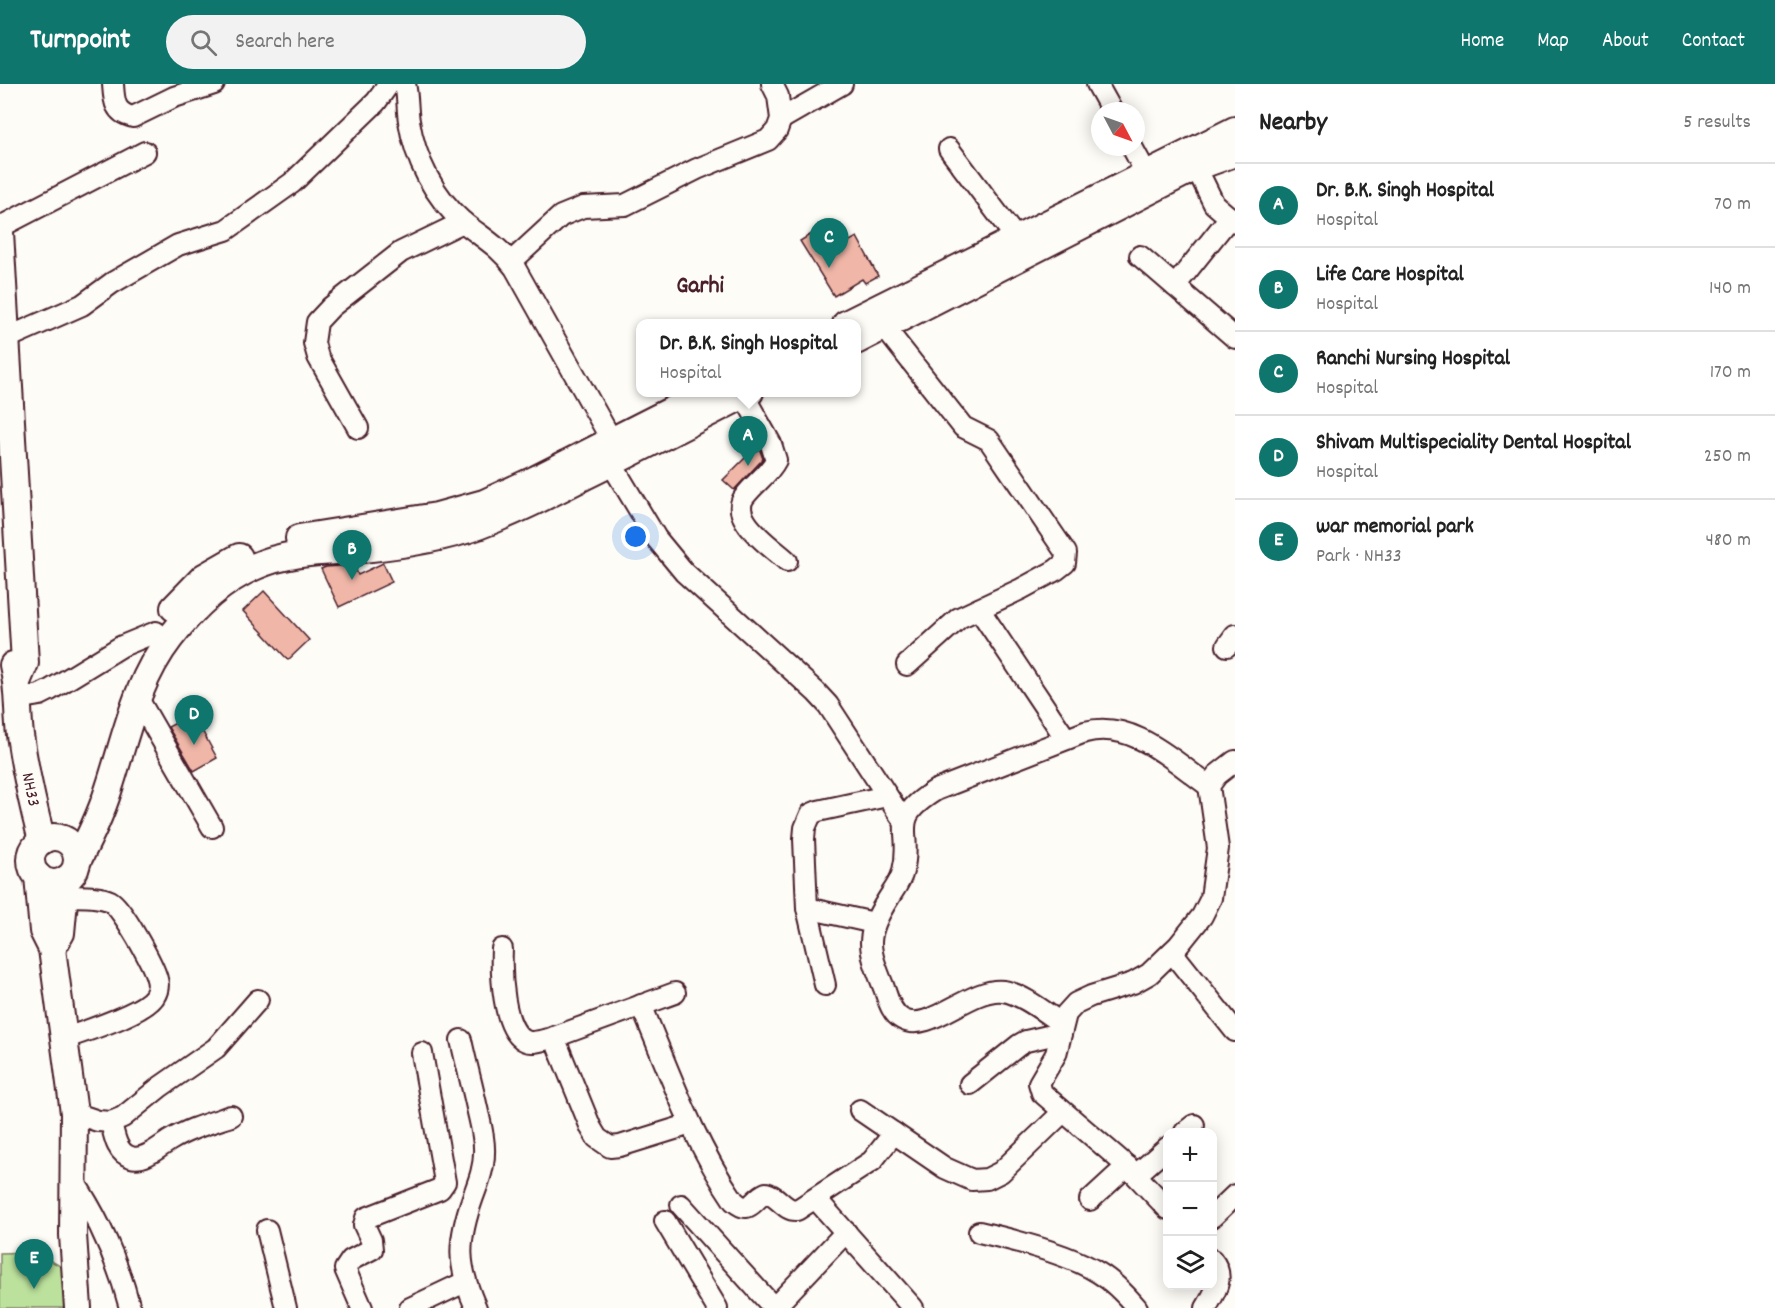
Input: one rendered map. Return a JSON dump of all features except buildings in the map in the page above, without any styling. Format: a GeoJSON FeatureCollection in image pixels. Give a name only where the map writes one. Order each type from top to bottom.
{"type":"FeatureCollection","features":[{"type":"Feature","properties":{"kind":"main road"},"geometry":{"type":"LineString","coordinates":[[861,339],[885,328],[1194,159],[1235,130]]}},
{"type":"Feature","properties":{"kind":"main road"},"geometry":{"type":"LineString","coordinates":[[1194,159],[1235,153]]}},
{"type":"Feature","properties":{"kind":"main road"},"geometry":{"type":"LineString","coordinates":[[856,319],[1016,238],[1151,181]]}},
{"type":"Feature","properties":{"kind":"main road"},"geometry":{"type":"LineString","coordinates":[[0,232],[25,663],[17,691]]}},
{"type":"Feature","properties":{"kind":"main road"},"geometry":{"type":"LineString","coordinates":[[63,864],[104,804],[137,697],[159,654],[193,611],[232,579],[276,559],[307,553],[364,549],[456,533],[528,505],[701,397]]}},
{"type":"Feature","properties":{"kind":"main road"},"geometry":{"type":"LineString","coordinates":[[38,876],[46,882],[57,883],[89,802],[114,717],[123,695],[156,632],[181,600],[204,577],[225,563],[250,552],[299,538],[410,521],[465,509],[611,452],[740,397]]}},
{"type":"Feature","properties":{"kind":"main road","name":"NH33"},"geometry":{"type":"LineString","coordinates":[[0,452],[12,664],[27,783],[63,864],[61,933],[52,949]]}},
{"type":"Feature","properties":{"kind":"main road","name":"NH33"},"geometry":{"type":"LineString","coordinates":[[63,864],[35,848],[31,858],[38,876],[43,931],[52,949],[74,1113],[73,1235],[78,1308]]}},
{"type":"Feature","properties":{"kind":"street"},"geometry":{"type":"LineString","coordinates":[[113,84],[118,111],[132,117],[174,97],[214,84]]}},
{"type":"Feature","properties":{"kind":"street"},"geometry":{"type":"LineString","coordinates":[[7,338],[82,305],[112,283],[178,245],[226,230],[292,183],[376,102],[389,84]]}},
{"type":"Feature","properties":{"kind":"street"},"geometry":{"type":"LineString","coordinates":[[405,84],[408,118],[417,151],[439,198],[463,222],[495,245],[511,262],[611,452],[668,553],[684,572],[828,705],[905,823]]}},
{"type":"Feature","properties":{"kind":"street"},"geometry":{"type":"LineString","coordinates":[[511,262],[561,216],[571,210],[600,204],[625,205],[697,170],[768,140],[777,130],[781,119],[778,96],[772,84]]}},
{"type":"Feature","properties":{"kind":"street"},"geometry":{"type":"LineString","coordinates":[[781,119],[842,84]]}},
{"type":"Feature","properties":{"kind":"street"},"geometry":{"type":"LineString","coordinates":[[1097,84],[1107,102]]}},
{"type":"Feature","properties":{"kind":"street"},"geometry":{"type":"LineString","coordinates":[[949,149],[1016,238]]}},
{"type":"Feature","properties":{"kind":"street"},"geometry":{"type":"LineString","coordinates":[[0,227],[145,152]]}},
{"type":"Feature","properties":{"kind":"street"},"geometry":{"type":"LineString","coordinates":[[1137,156],[1151,181]]}},
{"type":"Feature","properties":{"kind":"street"},"geometry":{"type":"LineString","coordinates":[[1175,286],[1232,219],[1214,204],[1194,159]]}},
{"type":"Feature","properties":{"kind":"street"},"geometry":{"type":"LineString","coordinates":[[358,428],[318,357],[314,343],[317,322],[331,307],[401,252],[463,222]]}},
{"type":"Feature","properties":{"kind":"street"},"geometry":{"type":"LineString","coordinates":[[1140,256],[1235,338]]}},
{"type":"Feature","properties":{"kind":"street"},"geometry":{"type":"LineString","coordinates":[[885,328],[963,427],[989,440],[1066,553],[1065,563],[1056,570],[1015,593],[959,618],[907,665]]}},
{"type":"Feature","properties":{"kind":"street"},"geometry":{"type":"LineString","coordinates":[[748,397],[771,444],[776,460],[772,468],[744,496],[740,503],[740,511],[753,530],[787,561]]}},
{"type":"Feature","properties":{"kind":"street"},"geometry":{"type":"LineString","coordinates":[[979,609],[1066,740]]}},
{"type":"Feature","properties":{"kind":"street"},"geometry":{"type":"LineString","coordinates":[[17,691],[40,695],[115,651],[156,632]]}},
{"type":"Feature","properties":{"kind":"street"},"geometry":{"type":"LineString","coordinates":[[137,697],[212,827]]}},
{"type":"Feature","properties":{"kind":"street"},"geometry":{"type":"LineString","coordinates":[[1062,1028],[1016,995],[1004,991],[981,994],[923,1022],[912,1023],[902,1019],[894,1012],[872,957],[870,939],[874,923],[903,872],[905,823],[912,807],[936,790],[1099,729],[1115,729],[1146,741],[1209,786]]}},
{"type":"Feature","properties":{"kind":"street"},"geometry":{"type":"LineString","coordinates":[[1163,1205],[1132,1170],[1042,1093],[1039,1083],[1056,1054],[1066,1014],[1076,1003],[1149,974],[1172,952],[1202,916],[1211,898],[1218,848],[1209,786],[1217,775],[1235,761]]}},
{"type":"Feature","properties":{"kind":"street"},"geometry":{"type":"LineString","coordinates":[[825,985],[807,908],[805,828],[811,814],[818,811],[887,796]]}},
{"type":"Feature","properties":{"kind":"street"},"geometry":{"type":"LineString","coordinates":[[63,864],[122,912],[151,963],[158,990],[143,1006],[63,1039]]}},
{"type":"Feature","properties":{"kind":"street"},"geometry":{"type":"LineString","coordinates":[[807,908],[874,923]]}},
{"type":"Feature","properties":{"kind":"street"},"geometry":{"type":"LineString","coordinates":[[502,949],[502,987],[505,1003],[516,1031],[522,1039],[529,1043],[554,1037],[675,993]]}},
{"type":"Feature","properties":{"kind":"street"},"geometry":{"type":"LineString","coordinates":[[1172,952],[1235,1030]]}},
{"type":"Feature","properties":{"kind":"street"},"geometry":{"type":"LineString","coordinates":[[74,1113],[98,1121],[111,1122],[123,1118],[160,1087],[216,1048],[258,1000]]}},
{"type":"Feature","properties":{"kind":"street"},"geometry":{"type":"LineString","coordinates":[[641,1005],[691,1124],[717,1176],[739,1206],[744,1208],[750,1206],[766,1193],[775,1197],[787,1208],[794,1210],[816,1199],[872,1161],[894,1133]]}},
{"type":"Feature","properties":{"kind":"street"},"geometry":{"type":"LineString","coordinates":[[970,1084],[1019,1045],[1062,1028]]}},
{"type":"Feature","properties":{"kind":"street"},"geometry":{"type":"LineString","coordinates":[[554,1037],[591,1128],[602,1143],[610,1147],[620,1146],[691,1124]]}},
{"type":"Feature","properties":{"kind":"street"},"geometry":{"type":"LineString","coordinates":[[461,1040],[483,1134],[484,1152],[481,1173],[465,1220],[461,1256],[465,1282],[476,1308]]}},
{"type":"Feature","properties":{"kind":"street"},"geometry":{"type":"LineString","coordinates":[[362,1308],[353,1293],[345,1269],[351,1260],[372,1249],[371,1240],[364,1225],[366,1218],[440,1189],[446,1182],[422,1053]]}},
{"type":"Feature","properties":{"kind":"street"},"geometry":{"type":"LineString","coordinates":[[860,1110],[958,1175],[972,1180],[987,1179],[1001,1172],[1064,1112]]}},
{"type":"Feature","properties":{"kind":"street"},"geometry":{"type":"LineString","coordinates":[[111,1122],[117,1146],[132,1158],[141,1157],[191,1130],[231,1116]]}},
{"type":"Feature","properties":{"kind":"street"},"geometry":{"type":"LineString","coordinates":[[1089,1200],[1163,1150]]}},
{"type":"Feature","properties":{"kind":"street"},"geometry":{"type":"LineString","coordinates":[[73,1180],[91,1206],[109,1243],[130,1308]]}},
{"type":"Feature","properties":{"kind":"street"},"geometry":{"type":"LineString","coordinates":[[1217,1212],[1235,1195]]}},
{"type":"Feature","properties":{"kind":"street"},"geometry":{"type":"LineString","coordinates":[[816,1199],[913,1308]]}},
{"type":"Feature","properties":{"kind":"street"},"geometry":{"type":"LineString","coordinates":[[681,1205],[774,1308],[846,1232]]}},
{"type":"Feature","properties":{"kind":"street"},"geometry":{"type":"LineString","coordinates":[[664,1221],[717,1308]]}},
{"type":"Feature","properties":{"kind":"street"},"geometry":{"type":"LineString","coordinates":[[267,1230],[286,1308]]}},
{"type":"Feature","properties":{"kind":"street"},"geometry":{"type":"LineString","coordinates":[[979,1232],[1012,1240],[1079,1263],[1098,1272],[1117,1286],[1137,1308]]}},
{"type":"Feature","properties":{"kind":"street"},"geometry":{"type":"LineString","coordinates":[[1217,1266],[1220,1277],[1217,1289]]}},
{"type":"Feature","properties":{"kind":"street"},"geometry":{"type":"LineString","coordinates":[[410,1308],[465,1282]]}},
{"type":"Feature","properties":{"kind":"street"},"geometry":{"type":"LineString","coordinates":[[1206,1308],[1216,1290]]}},
{"type":"Feature","properties":{"kind":"green space"},"geometry":{"type":"Polygon","coordinates":[[[35,1252],[69,1271],[69,1308],[0,1308],[0,1253],[35,1252]]]}},
{"type":"Feature","properties":{"kind":"place","name":"Ranchi Nursing Hospital"},"geometry":{"type":"Point","coordinates":[829,268]}},
{"type":"Feature","properties":{"kind":"place","name":"Dr. B.K. Singh Hospital"},"geometry":{"type":"Point","coordinates":[748,466]}},
{"type":"Feature","properties":{"kind":"place","name":"Life Care Hospital"},"geometry":{"type":"Point","coordinates":[352,580]}},
{"type":"Feature","properties":{"kind":"place","name":"Shivam Multispeciality Dental Hospital"},"geometry":{"type":"Point","coordinates":[194,745]}},
{"type":"Feature","properties":{"kind":"place","name":"war memorial park"},"geometry":{"type":"Point","coordinates":[34,1289]}},
{"type":"Feature","properties":{"kind":"district","name":"Garhi"},"geometry":{"type":"Point","coordinates":[700,287]}}]}
